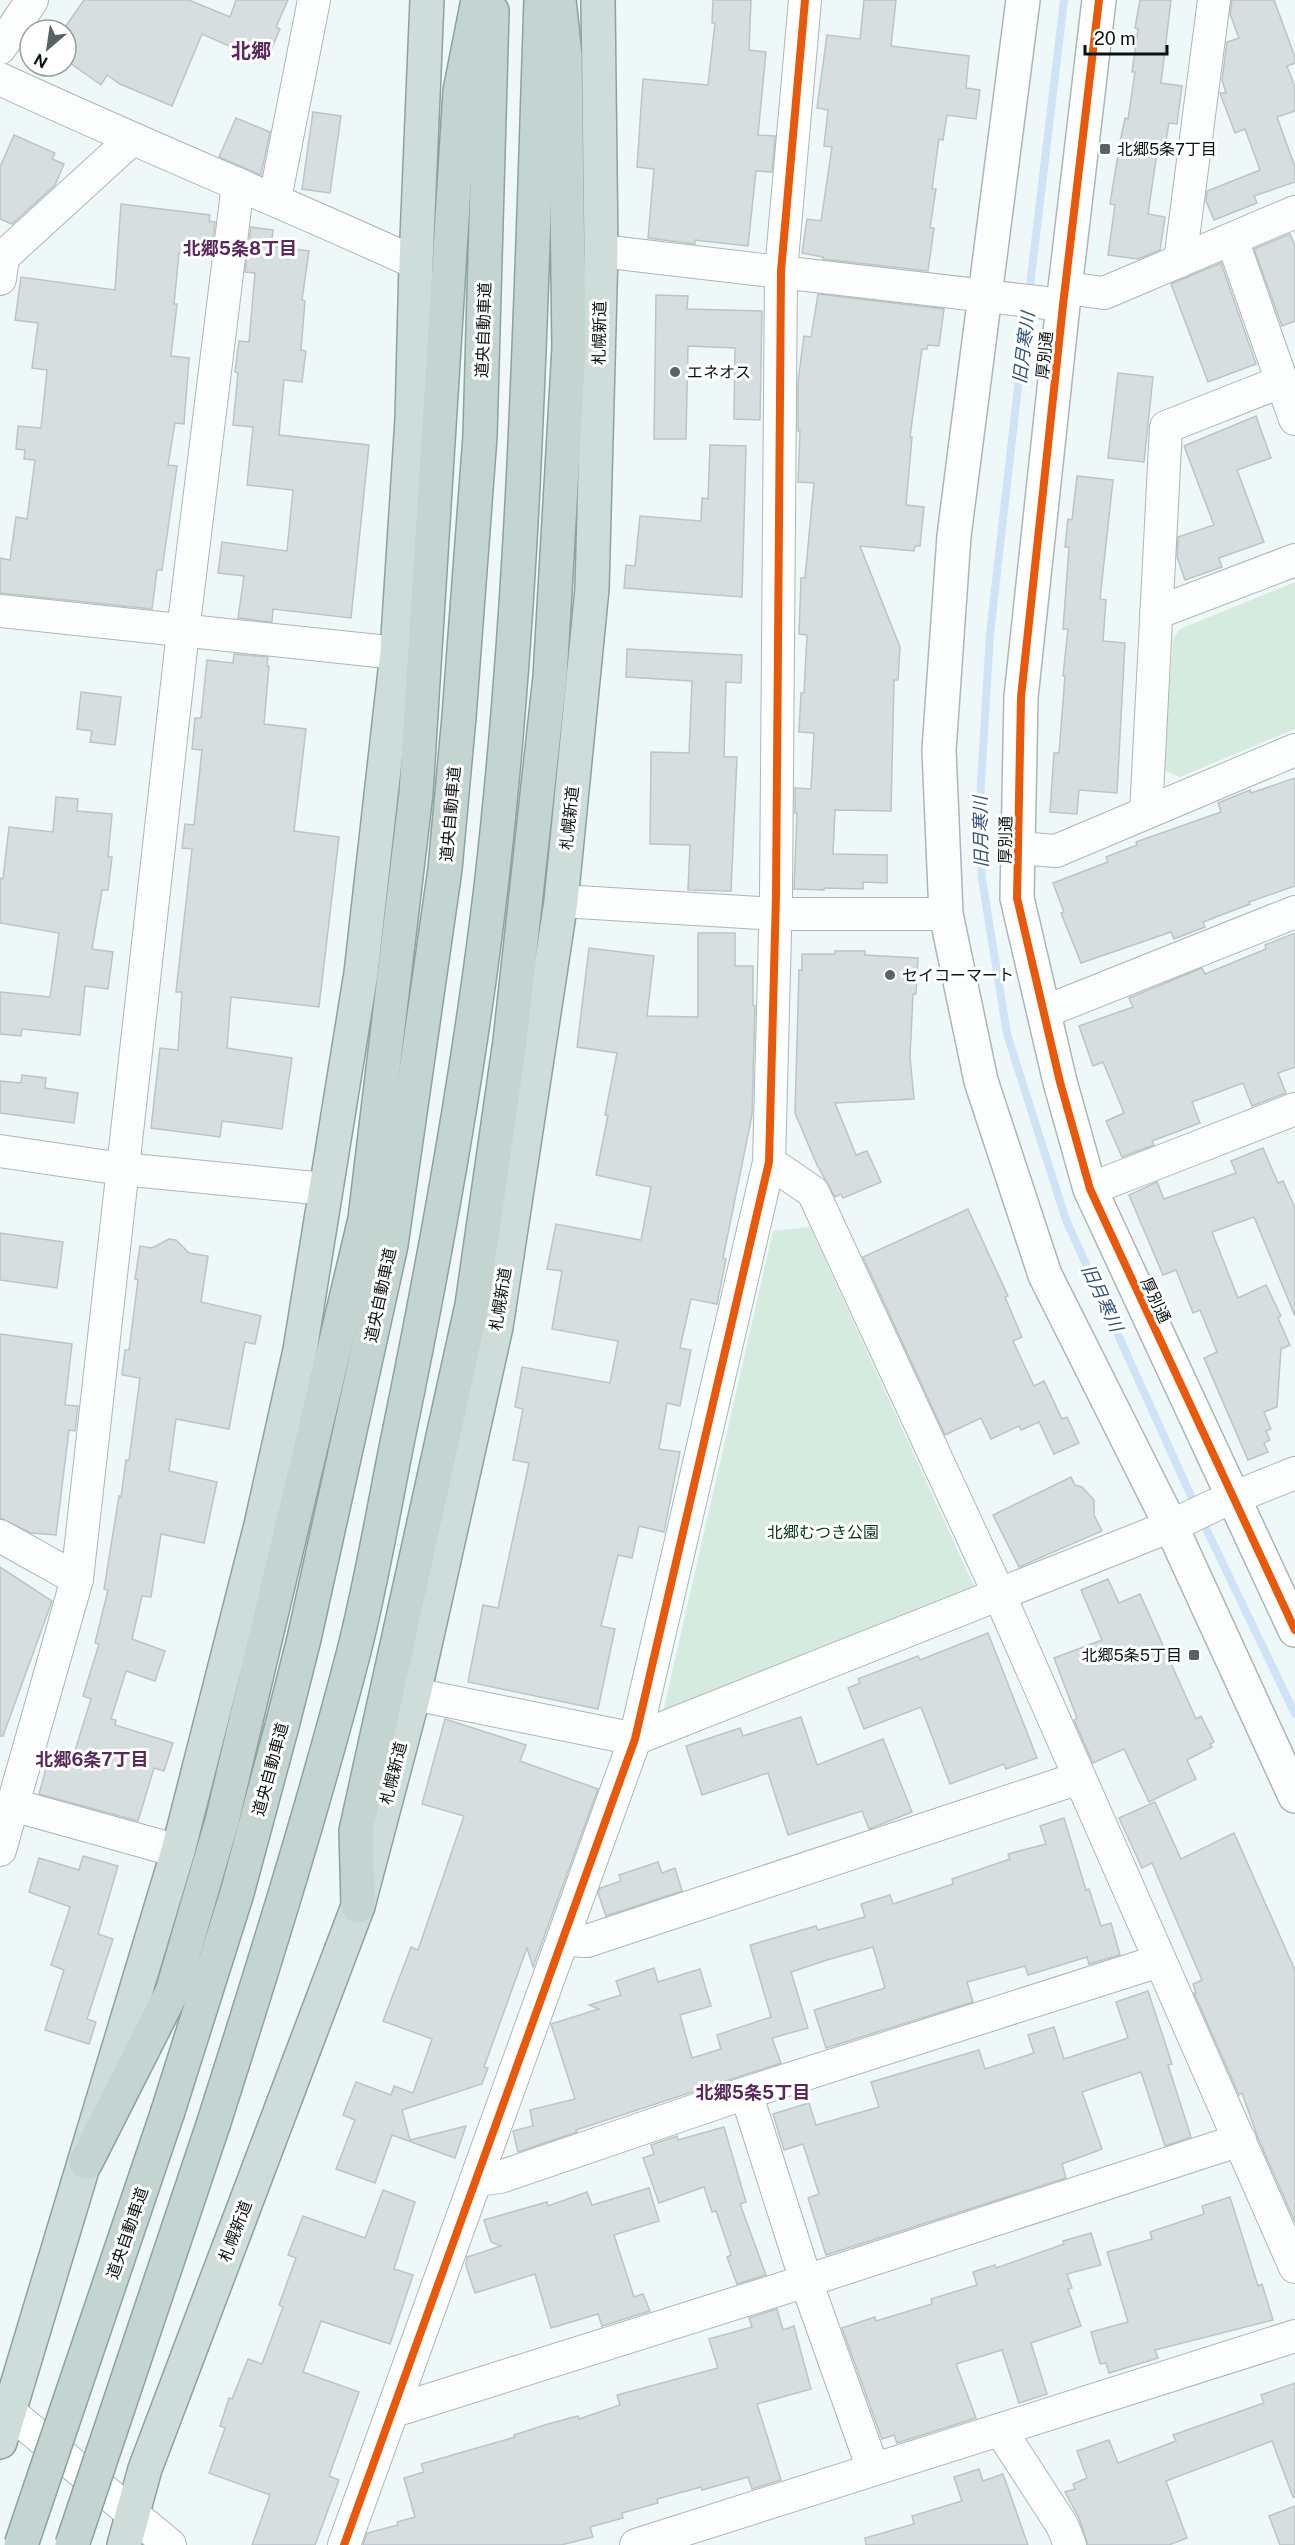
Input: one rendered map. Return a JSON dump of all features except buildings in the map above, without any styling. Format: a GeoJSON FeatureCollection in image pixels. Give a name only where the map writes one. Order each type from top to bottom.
{"type":"FeatureCollection","features":[{"type":"Feature","properties":{"kind":"highway"},"geometry":{"type":"LineString","coordinates":[[0,2442],[4,2407],[86,2162],[178,1851],[274,1467],[300,1350],[361,974],[397,653],[412,419],[427,0]]}},
{"type":"Feature","properties":{"kind":"highway"},"geometry":{"type":"LineString","coordinates":[[86,2162],[172,1992],[231,1786],[365,1219],[416,793],[460,91],[478,0]]}},
{"type":"Feature","properties":{"kind":"highway","name":"道央自動車道"},"geometry":{"type":"LineString","coordinates":[[21,2545],[168,2111],[237,1893],[304,1639],[391,1245],[445,869],[459,717],[480,435],[492,0]]}},
{"type":"Feature","properties":{"kind":"highway"},"geometry":{"type":"LineString","coordinates":[[72,2545],[214,2122],[281,1913],[354,1650],[435,1262],[467,1059],[490,890],[507,728],[526,434],[541,0]]}},
{"type":"Feature","properties":{"kind":"highway"},"geometry":{"type":"LineString","coordinates":[[358,1906],[356,1831],[472,1305],[510,1041],[550,677],[569,348],[565,55],[559,0]]}},
{"type":"Feature","properties":{"kind":"highway","name":"札幌新道"},"geometry":{"type":"LineString","coordinates":[[124,2545],[145,2469],[358,1906],[414,1694],[496,1327],[561,901],[592,589],[601,251],[598,0]]}},
{"type":"Feature","properties":{"kind":"street"},"geometry":{"type":"LineString","coordinates":[[0,48],[32,0]]}},
{"type":"Feature","properties":{"kind":"street"},"geometry":{"type":"LineString","coordinates":[[275,199],[315,0]]}},
{"type":"Feature","properties":{"kind":"street"},"geometry":{"type":"LineString","coordinates":[[344,2545],[635,1739],[770,1162],[776,914],[781,271],[806,0]]}},
{"type":"Feature","properties":{"kind":"street"},"geometry":{"type":"LineString","coordinates":[[1023,0],[996,298],[954,536],[939,750],[946,914],[981,1082],[1045,1275],[1178,1522],[1295,1796]]}},
{"type":"Feature","properties":{"kind":"street","name":"厚別通"},"geometry":{"type":"LineString","coordinates":[[1100,0],[1057,299],[1021,697],[1017,898],[1060,1082],[1090,1189],[1225,1501],[1295,1630]]}},
{"type":"Feature","properties":{"kind":"street"},"geometry":{"type":"LineString","coordinates":[[1180,261],[1214,0]]}},
{"type":"Feature","properties":{"kind":"street"},"geometry":{"type":"LineString","coordinates":[[0,79],[131,140],[275,199],[416,263]]}},
{"type":"Feature","properties":{"kind":"street"},"geometry":{"type":"LineString","coordinates":[[0,279],[3,257],[131,140]]}},
{"type":"Feature","properties":{"kind":"street"},"geometry":{"type":"LineString","coordinates":[[0,1850],[77,1579],[183,631],[238,184]]}},
{"type":"Feature","properties":{"kind":"street"},"geometry":{"type":"LineString","coordinates":[[601,251],[996,298],[1057,299],[1104,293],[1295,212]]}},
{"type":"Feature","properties":{"kind":"street"},"geometry":{"type":"LineString","coordinates":[[1232,239],[1280,382],[1295,419]]}},
{"type":"Feature","properties":{"kind":"street"},"geometry":{"type":"LineString","coordinates":[[1146,813],[1166,427],[1280,382]]}},
{"type":"Feature","properties":{"kind":"street"},"geometry":{"type":"LineString","coordinates":[[1156,614],[1295,560]]}},
{"type":"Feature","properties":{"kind":"street"},"geometry":{"type":"LineString","coordinates":[[0,611],[397,653]]}},
{"type":"Feature","properties":{"kind":"street"},"geometry":{"type":"LineString","coordinates":[[1018,848],[1056,851],[1295,750]]}},
{"type":"Feature","properties":{"kind":"street"},"geometry":{"type":"LineString","coordinates":[[561,901],[776,914],[946,914]]}},
{"type":"Feature","properties":{"kind":"street"},"geometry":{"type":"LineString","coordinates":[[1044,1012],[1295,912]]}},
{"type":"Feature","properties":{"kind":"street"},"geometry":{"type":"LineString","coordinates":[[1090,1189],[1295,1109]]}},
{"type":"Feature","properties":{"kind":"street"},"geometry":{"type":"LineString","coordinates":[[0,1151],[122,1169],[325,1188]]}},
{"type":"Feature","properties":{"kind":"street"},"geometry":{"type":"LineString","coordinates":[[770,1162],[813,1192],[999,1594],[1295,2267]]}},
{"type":"Feature","properties":{"kind":"street"},"geometry":{"type":"LineString","coordinates":[[414,1694],[635,1739],[1295,1473]]}},
{"type":"Feature","properties":{"kind":"street"},"geometry":{"type":"LineString","coordinates":[[1,1538],[77,1579]]}},
{"type":"Feature","properties":{"kind":"street"},"geometry":{"type":"LineString","coordinates":[[564,1940],[587,1941],[1079,1778]]}},
{"type":"Feature","properties":{"kind":"street"},"geometry":{"type":"LineString","coordinates":[[13,1805],[178,1851]]}},
{"type":"Feature","properties":{"kind":"street"},"geometry":{"type":"LineString","coordinates":[[476,2180],[500,2177],[746,2094],[1159,1961]]}},
{"type":"Feature","properties":{"kind":"street"},"geometry":{"type":"LineString","coordinates":[[746,2094],[806,2281],[873,2469]]}},
{"type":"Feature","properties":{"kind":"street"},"geometry":{"type":"LineString","coordinates":[[394,2411],[806,2281],[1240,2140]]}},
{"type":"Feature","properties":{"kind":"street"},"geometry":{"type":"LineString","coordinates":[[636,2545],[1295,2336]]}},
{"type":"Feature","properties":{"kind":"street"},"geometry":{"type":"LineString","coordinates":[[4,2407],[170,2545]]}},
{"type":"Feature","properties":{"kind":"street"},"geometry":{"type":"LineString","coordinates":[[1001,2431],[1062,2525],[1070,2545]]}},
{"type":"Feature","properties":{"kind":"green space"},"geometry":{"type":"Polygon","coordinates":[[[1295,582],[1295,729],[1180,777],[1163,770],[1173,639],[1180,629],[1295,582]]]}},
{"type":"Feature","properties":{"kind":"green space","name":"北郷むつき公園"},"geometry":{"type":"Polygon","coordinates":[[[810,1227],[974,1586],[966,1600],[662,1716],[773,1231],[810,1227]]]}},
{"type":"Feature","properties":{"kind":"waterway","name":"旧月寒川"},"geometry":{"type":"LineString","coordinates":[[1029,294],[1064,0]]}},
{"type":"Feature","properties":{"kind":"waterway","name":"旧月寒川"},"geometry":{"type":"LineString","coordinates":[[1027,307],[990,634],[979,815],[982,879],[1007,1034],[1066,1220],[1196,1507]]}},
{"type":"Feature","properties":{"kind":"waterway","name":"旧月寒川"},"geometry":{"type":"LineString","coordinates":[[1201,1518],[1295,1714]]}},
{"type":"Feature","properties":{"kind":"cycle path"},"geometry":{"type":"LineString","coordinates":[[344,2545],[635,1739],[769,1162],[776,895],[781,271],[805,0]]}},
{"type":"Feature","properties":{"kind":"cycle path"},"geometry":{"type":"LineString","coordinates":[[1099,0],[1063,305],[1021,697],[1017,898],[1060,1082],[1090,1189],[1295,1630]]}},
{"type":"Feature","properties":{"kind":"place","name":"北郷5条7丁目"},"geometry":{"type":"Point","coordinates":[1105,149]}},
{"type":"Feature","properties":{"kind":"place","name":"エネオス"},"geometry":{"type":"Point","coordinates":[675,372]}},
{"type":"Feature","properties":{"kind":"place","name":"セイコーマート"},"geometry":{"type":"Point","coordinates":[890,975]}},
{"type":"Feature","properties":{"kind":"place","name":"北郷5条5丁目"},"geometry":{"type":"Point","coordinates":[1194,1655]}},
{"type":"Feature","properties":{"kind":"district","name":"北郷"},"geometry":{"type":"Point","coordinates":[251,51]}},
{"type":"Feature","properties":{"kind":"district","name":"北郷5条8丁目"},"geometry":{"type":"Point","coordinates":[240,249]}},
{"type":"Feature","properties":{"kind":"district","name":"北郷6条7丁目"},"geometry":{"type":"Point","coordinates":[92,1760]}},
{"type":"Feature","properties":{"kind":"district","name":"北郷5条5丁目"},"geometry":{"type":"Point","coordinates":[753,2093]}}]}
